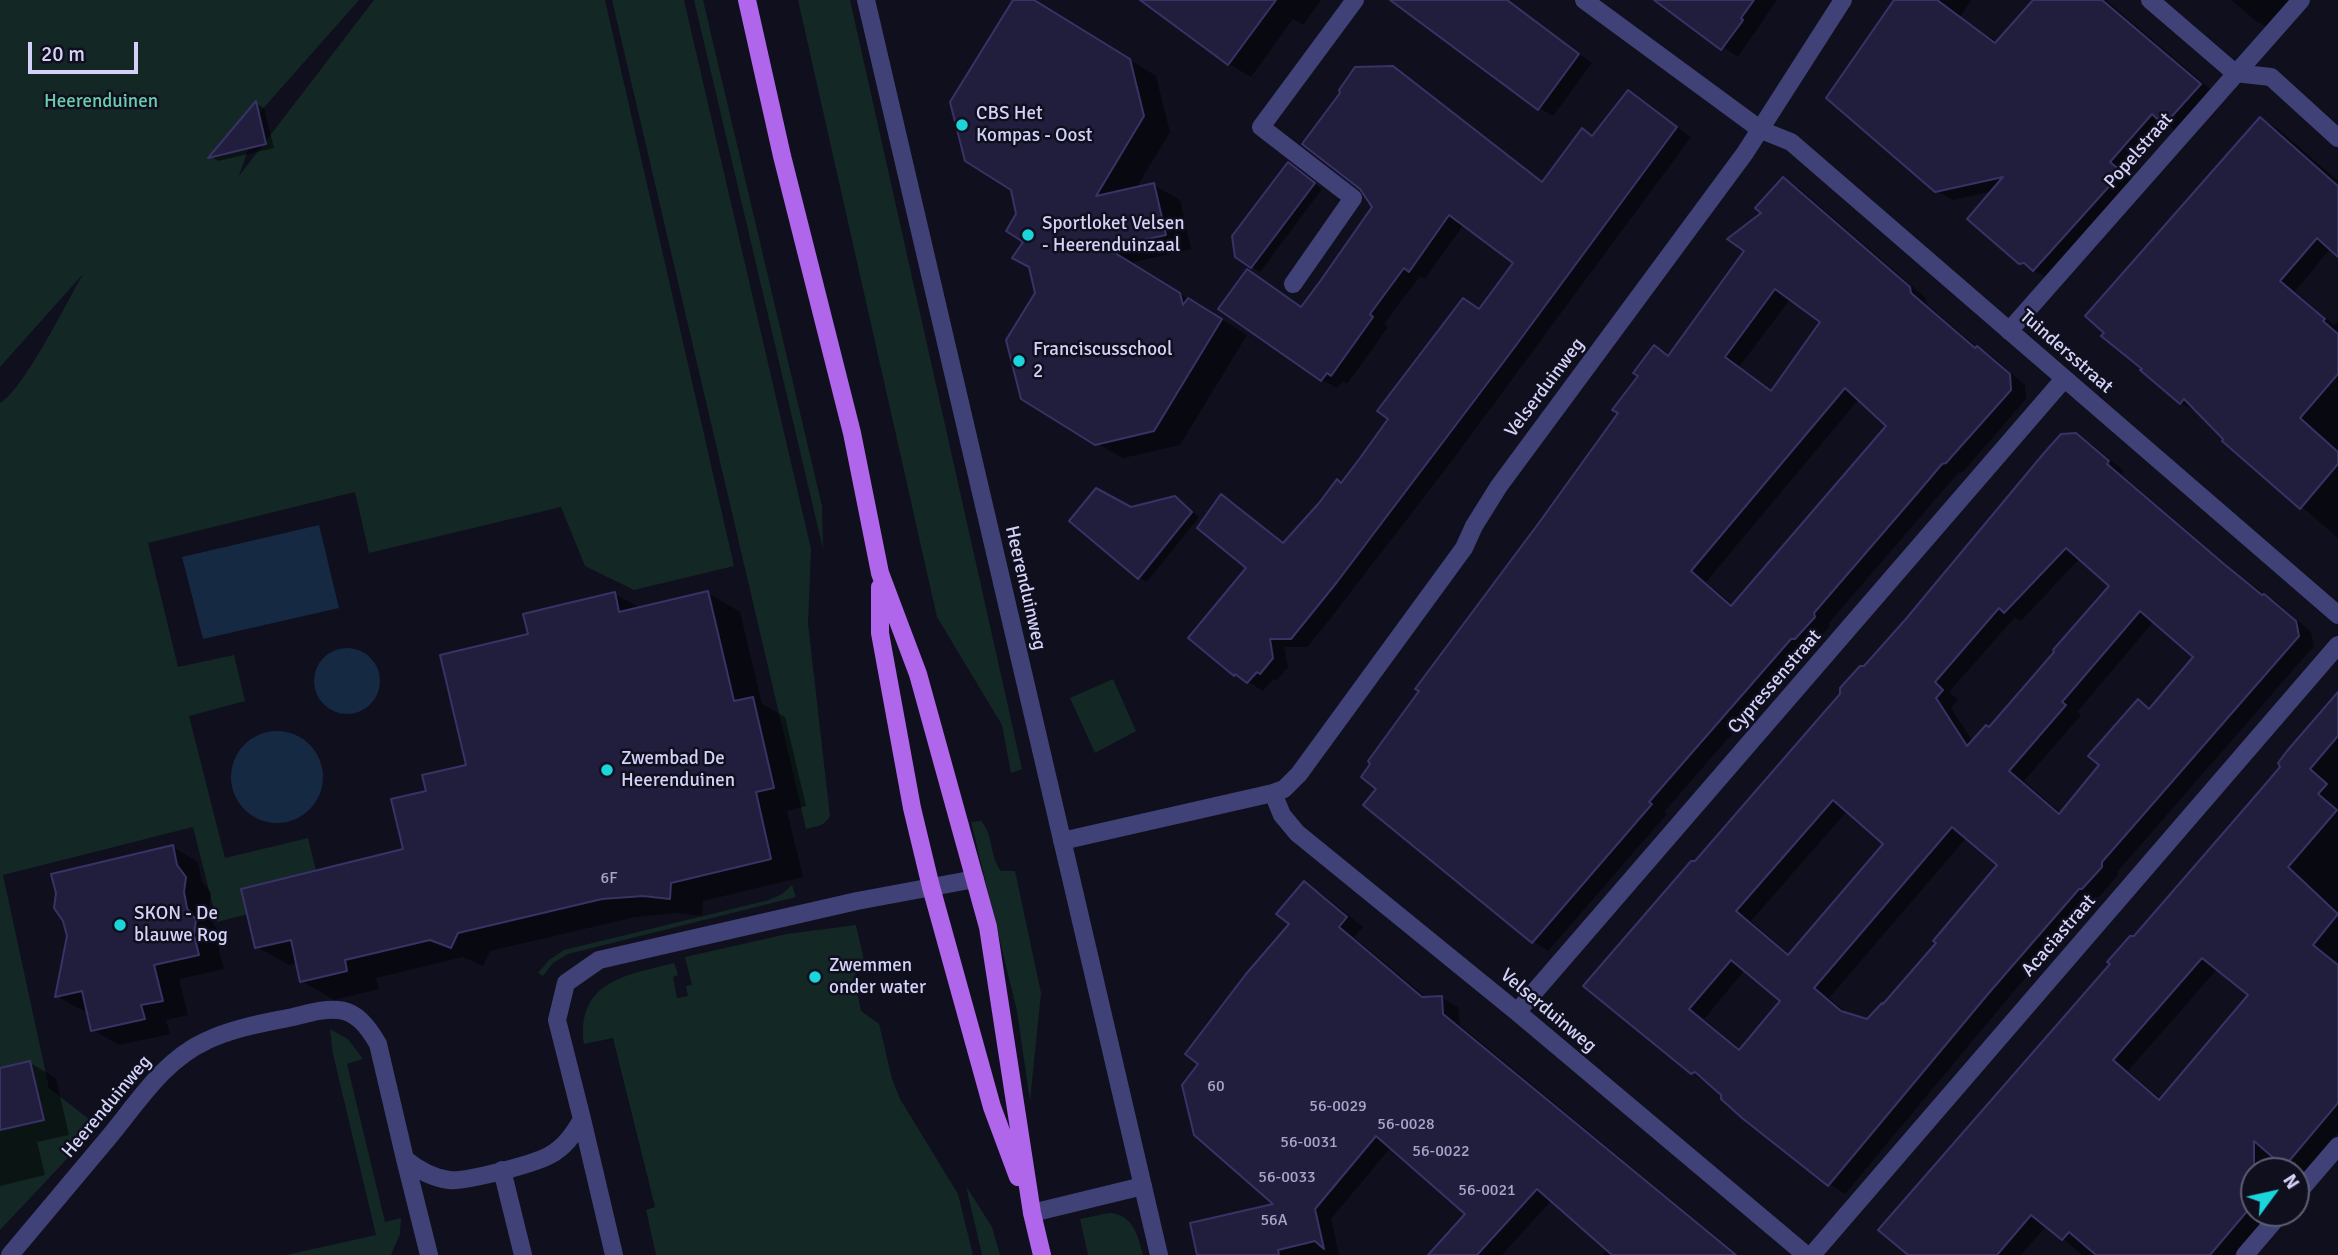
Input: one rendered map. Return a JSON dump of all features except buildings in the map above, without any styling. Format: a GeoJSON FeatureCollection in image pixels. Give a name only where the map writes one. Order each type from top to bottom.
{"type":"FeatureCollection","features":[{"type":"Feature","properties":{"kind":"main road"},"geometry":{"type":"LineString","coordinates":[[747,0],[782,156],[852,433],[880,573],[918,674],[975,879],[991,947],[1032,1213],[1042,1255]]}},
{"type":"Feature","properties":{"kind":"main road"},"geometry":{"type":"LineString","coordinates":[[880,573],[880,633],[912,808],[992,1107],[1032,1213]]}},
{"type":"Feature","properties":{"kind":"street","name":"Heerenduinweg"},"geometry":{"type":"LineString","coordinates":[[866,0],[1159,1255]]}},
{"type":"Feature","properties":{"kind":"street"},"geometry":{"type":"LineString","coordinates":[[1293,284],[1353,198],[1261,127],[1355,0]]}},
{"type":"Feature","properties":{"kind":"street","name":"Tuindersstraat"},"geometry":{"type":"LineString","coordinates":[[1584,0],[1761,130],[1791,142],[2338,615]]}},
{"type":"Feature","properties":{"kind":"street","name":"Velserduinweg"},"geometry":{"type":"LineString","coordinates":[[1062,841],[1273,793],[1284,789],[1299,774],[1464,548],[1474,526],[1499,486],[1761,130],[1843,0]]}},
{"type":"Feature","properties":{"kind":"street"},"geometry":{"type":"LineString","coordinates":[[2150,0],[2235,73],[2271,77],[2338,138]]}},
{"type":"Feature","properties":{"kind":"street","name":"Popelstraat"},"geometry":{"type":"LineString","coordinates":[[2009,331],[2301,0]]}},
{"type":"Feature","properties":{"kind":"street","name":"Cypressenstraat"},"geometry":{"type":"LineString","coordinates":[[1517,1012],[2064,379]]}},
{"type":"Feature","properties":{"kind":"street","name":"Acaciastraat"},"geometry":{"type":"LineString","coordinates":[[1812,1255],[2338,645]]}},
{"type":"Feature","properties":{"kind":"street","name":"Velserduinweg"},"geometry":{"type":"LineString","coordinates":[[1273,793],[1282,815],[1297,833],[1517,1012],[1806,1255]]}},
{"type":"Feature","properties":{"kind":"street"},"geometry":{"type":"LineString","coordinates":[[614,1255],[557,1020],[566,983],[599,960],[857,901],[975,879]]}},
{"type":"Feature","properties":{"kind":"street","name":"Heerenduinweg"},"geometry":{"type":"LineString","coordinates":[[10,1255],[168,1066],[204,1041],[241,1029],[318,1011],[349,1012],[358,1016],[378,1044],[429,1255]]}},
{"type":"Feature","properties":{"kind":"street"},"geometry":{"type":"LineString","coordinates":[[405,1160],[418,1169],[450,1180],[502,1170],[550,1156],[564,1145],[582,1119]]}},
{"type":"Feature","properties":{"kind":"street"},"geometry":{"type":"LineString","coordinates":[[2310,1179],[2338,1146]]}},
{"type":"Feature","properties":{"kind":"street"},"geometry":{"type":"LineString","coordinates":[[502,1170],[523,1255]]}},
{"type":"Feature","properties":{"kind":"street"},"geometry":{"type":"LineString","coordinates":[[1032,1213],[1143,1186]]}},
{"type":"Feature","properties":{"kind":"street"},"geometry":{"type":"LineString","coordinates":[[2245,1255],[2269,1227]]}},
{"type":"Feature","properties":{"kind":"green space","name":"Heerenduinen"},"geometry":{"type":"Polygon","coordinates":[[[0,0],[359,0],[261,111],[239,176],[374,0],[605,0],[734,566],[634,590],[585,566],[561,507],[369,553],[355,492],[148,543],[178,667],[234,655],[245,701],[189,716],[225,858],[308,838],[322,895],[217,922],[193,827],[3,875],[49,1088],[98,1126],[0,1230],[0,403],[10,395],[32,364],[83,274],[0,367],[0,0]]]}},
{"type":"Feature","properties":{"kind":"green space"},"geometry":{"type":"Polygon","coordinates":[[[612,0],[684,0],[811,549],[808,624],[830,816],[823,824],[806,829],[612,0]]]}},
{"type":"Feature","properties":{"kind":"green space"},"geometry":{"type":"Polygon","coordinates":[[[694,0],[703,0],[822,506],[823,549],[694,0]]]}},
{"type":"Feature","properties":{"kind":"green space"},"geometry":{"type":"Polygon","coordinates":[[[798,0],[850,0],[1022,769],[1011,773],[1002,725],[937,617],[798,0]]]}},
{"type":"Feature","properties":{"kind":"green space"},"geometry":{"type":"Polygon","coordinates":[[[1113,679],[1136,731],[1095,753],[1070,698],[1113,679]]]}},
{"type":"Feature","properties":{"kind":"green space"},"geometry":{"type":"Polygon","coordinates":[[[981,821],[1001,871],[1015,871],[1041,993],[1030,1101],[1017,1011],[971,822],[981,821]]]}},
{"type":"Feature","properties":{"kind":"green space"},"geometry":{"type":"Polygon","coordinates":[[[792,885],[796,897],[568,954],[553,963],[543,976],[538,973],[549,960],[564,950],[769,900],[792,885]]]}},
{"type":"Feature","properties":{"kind":"green space"},"geometry":{"type":"Polygon","coordinates":[[[856,925],[864,960],[854,977],[861,1011],[879,1024],[892,1079],[900,1099],[958,1194],[973,1255],[656,1255],[646,1210],[655,1207],[613,1038],[584,1044],[584,1023],[588,1006],[608,984],[623,977],[674,963],[678,975],[673,977],[677,998],[688,996],[686,986],[692,985],[685,957],[787,934],[856,925]]]}},
{"type":"Feature","properties":{"kind":"green space"},"geometry":{"type":"Polygon","coordinates":[[[330,1029],[348,1039],[363,1059],[347,1064],[385,1222],[401,1218],[400,1234],[391,1255],[286,1255],[376,1235],[333,1054],[330,1029]]]}},
{"type":"Feature","properties":{"kind":"green space"},"geometry":{"type":"Polygon","coordinates":[[[966,1186],[992,1227],[1000,1255],[982,1255],[966,1186]]]}},
{"type":"Feature","properties":{"kind":"green space"},"geometry":{"type":"Polygon","coordinates":[[[1109,1213],[1124,1217],[1129,1222],[1136,1233],[1143,1255],[1088,1255],[1080,1219],[1109,1213]]]}},
{"type":"Feature","properties":{"kind":"water"},"geometry":{"type":"Polygon","coordinates":[[[319,525],[339,608],[203,639],[182,557],[319,525]]]}},
{"type":"Feature","properties":{"kind":"water"},"geometry":{"type":"Polygon","coordinates":[[[347,648],[370,658],[380,681],[370,704],[347,714],[324,704],[314,681],[324,658],[347,648]]]}},
{"type":"Feature","properties":{"kind":"water"},"geometry":{"type":"Polygon","coordinates":[[[277,731],[295,735],[309,745],[319,759],[323,777],[319,795],[309,809],[295,819],[277,823],[259,819],[245,809],[235,795],[231,777],[235,759],[245,745],[259,735],[277,731]]]}},
{"type":"Feature","properties":{"kind":"place","name":"CBS Het Kompas - Oost"},"geometry":{"type":"Point","coordinates":[962,125]}},
{"type":"Feature","properties":{"kind":"place","name":"Sportloket Velsen - Heerenduinzaal"},"geometry":{"type":"Point","coordinates":[1028,235]}},
{"type":"Feature","properties":{"kind":"place","name":"Franciscusschool 2"},"geometry":{"type":"Point","coordinates":[1019,361]}},
{"type":"Feature","properties":{"kind":"place","name":"Zwembad De Heerenduinen"},"geometry":{"type":"Point","coordinates":[607,770]}},
{"type":"Feature","properties":{"kind":"place","name":"SKON - De blauwe Rog"},"geometry":{"type":"Point","coordinates":[120,925]}},
{"type":"Feature","properties":{"kind":"place","name":"Zwemmen onder water"},"geometry":{"type":"Point","coordinates":[815,977]}}]}
